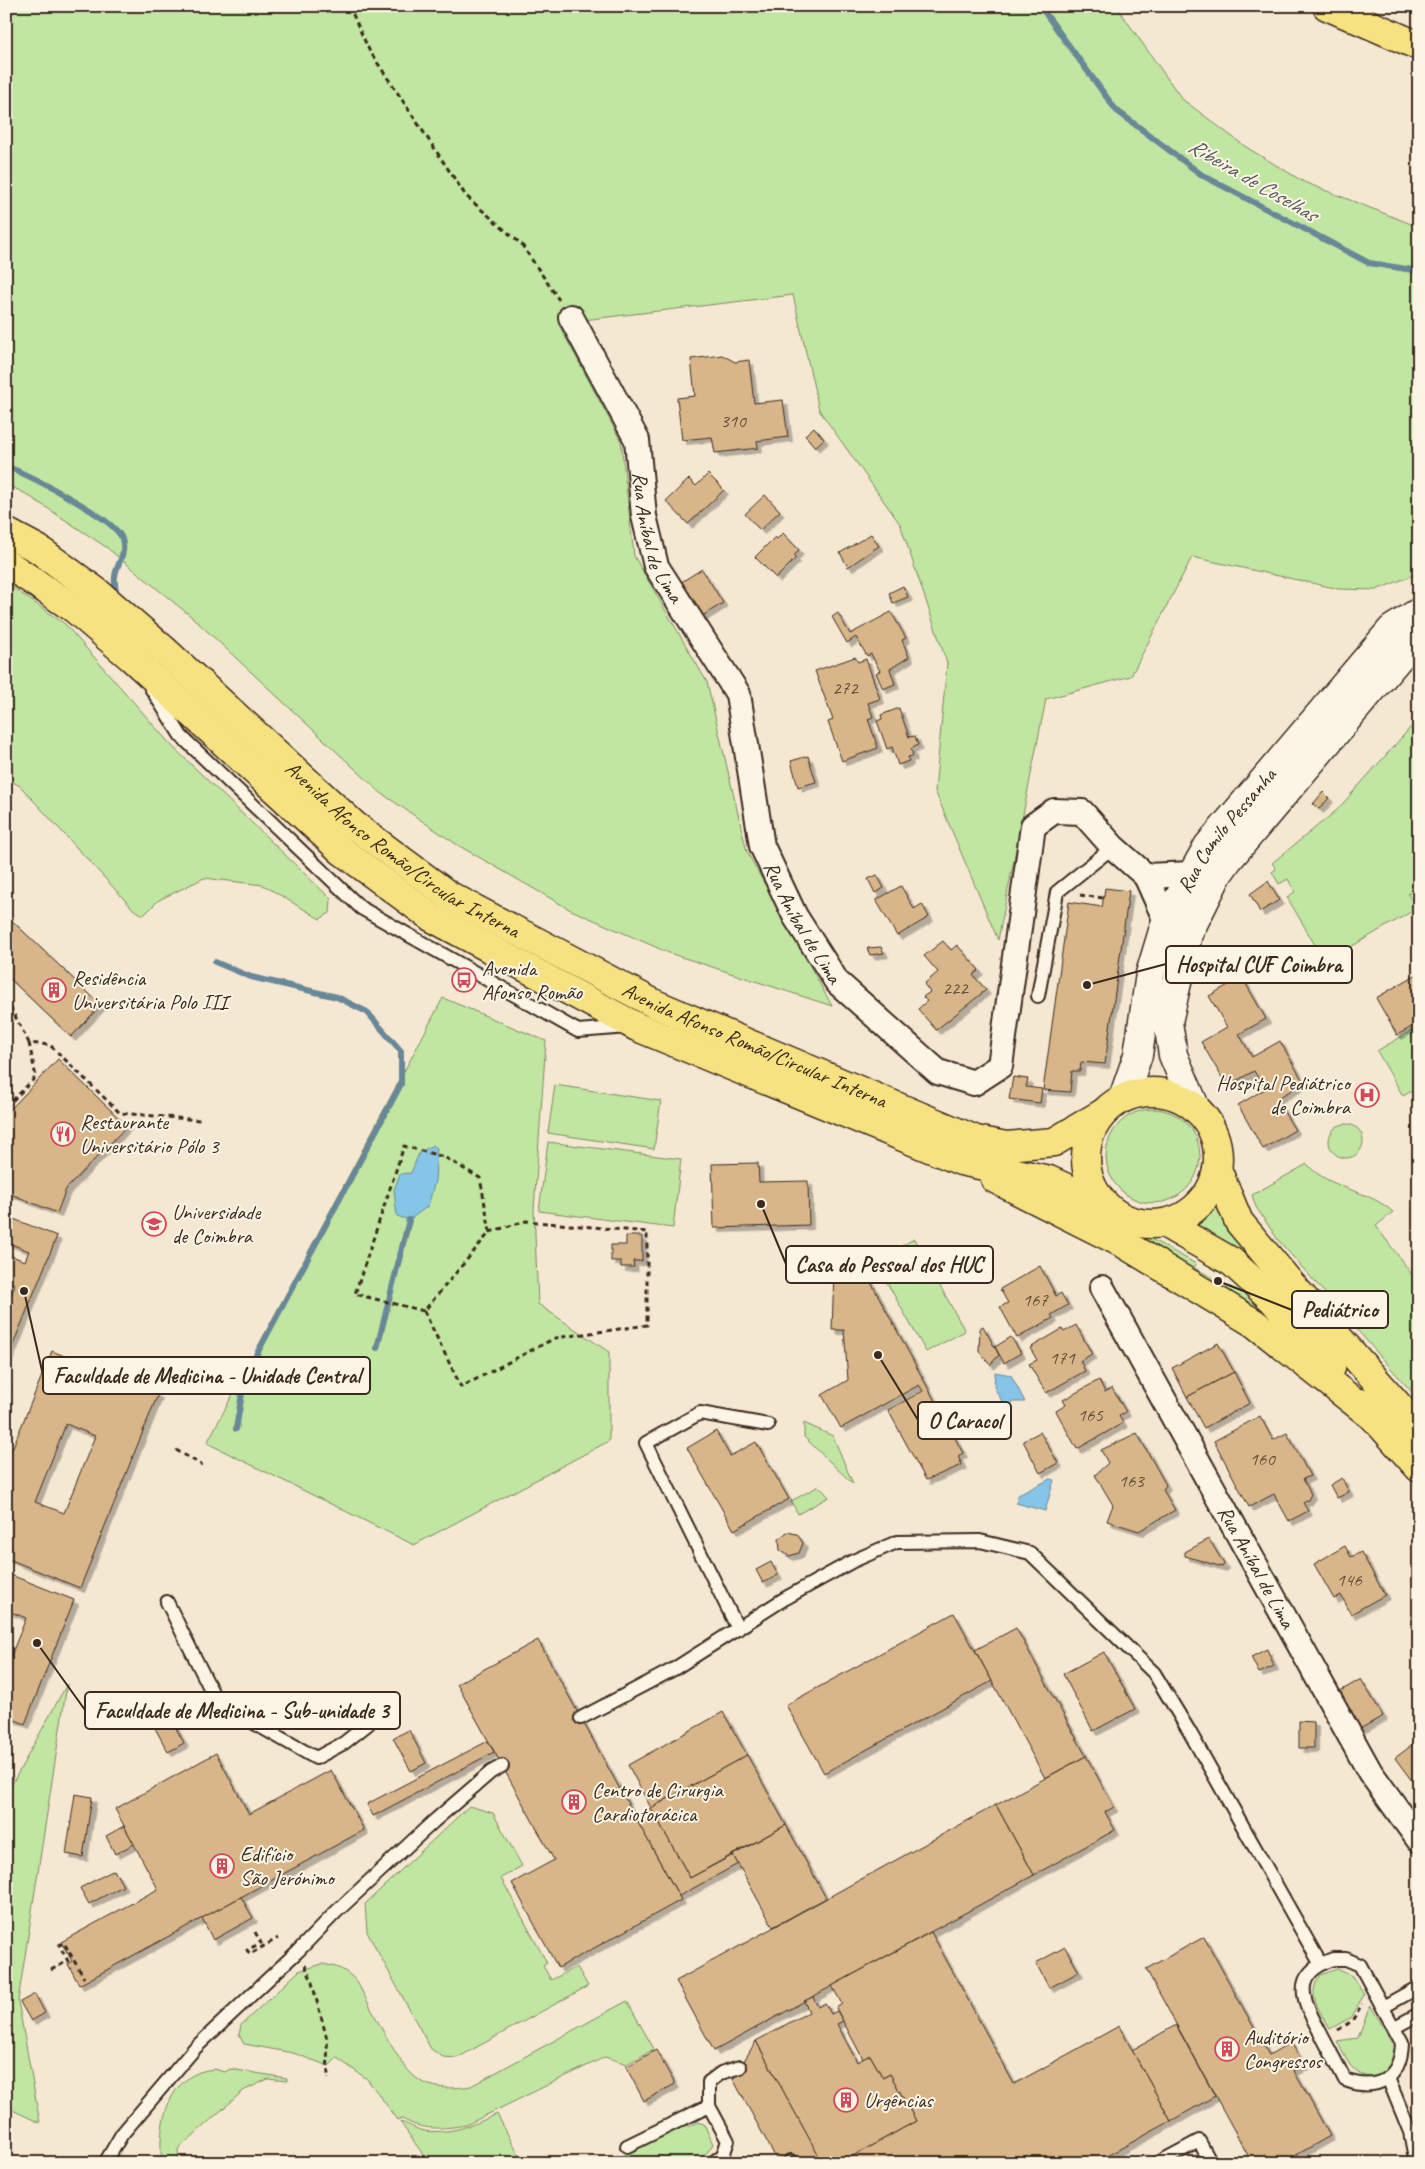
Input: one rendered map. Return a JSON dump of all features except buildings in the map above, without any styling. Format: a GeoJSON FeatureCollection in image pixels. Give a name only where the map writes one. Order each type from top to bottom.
{"type":"FeatureCollection","features":[{"type":"Feature","properties":{"kind":"main road"},"geometry":{"type":"LineString","coordinates":[[1327,6],[1419,46]]}},
{"type":"Feature","properties":{"kind":"main road","name":"Avenida Afonso Romão/Circular Interna"},"geometry":{"type":"LineString","coordinates":[[6,532],[38,550],[97,592],[163,649],[354,825],[448,895],[654,1004],[976,1140],[1006,1146],[1054,1142],[1113,1106]]}},
{"type":"Feature","properties":{"kind":"main road","name":"Avenida Afonso Romão/Circular Interna"},"geometry":{"type":"LineString","coordinates":[[6,563],[76,610],[132,658],[342,851],[431,917],[637,1026],[961,1161],[1049,1180],[1106,1206]]}},
{"type":"Feature","properties":{"kind":"main road"},"geometry":{"type":"LineString","coordinates":[[1142,1092],[1162,1092],[1180,1098],[1196,1109],[1210,1126],[1217,1147],[1217,1169],[1208,1192],[1193,1210],[1180,1218],[1164,1223],[1144,1224],[1124,1218],[1106,1206],[1092,1184],[1087,1171],[1086,1150],[1091,1130],[1113,1106],[1142,1092]]}},
{"type":"Feature","properties":{"kind":"main road"},"geometry":{"type":"LineString","coordinates":[[961,1161],[1126,1245],[1254,1323],[1372,1416]]}},
{"type":"Feature","properties":{"kind":"main road"},"geometry":{"type":"LineString","coordinates":[[1217,1169],[1239,1222],[1419,1429]]}},
{"type":"Feature","properties":{"kind":"main road"},"geometry":{"type":"LineString","coordinates":[[1164,1223],[1232,1262],[1273,1300],[1419,1468]]}},
{"type":"Feature","properties":{"kind":"street","name":"Rua Aníbal de Lima"},"geometry":{"type":"LineString","coordinates":[[570,317],[637,440],[644,516],[656,566],[738,694],[762,846],[795,916],[837,982],[938,1072],[974,1083],[1000,1066],[1033,826],[1054,811],[1082,812],[1113,847],[1146,876]]}},
{"type":"Feature","properties":{"kind":"street","name":"Rua Camilo Pessanha"},"geometry":{"type":"LineString","coordinates":[[1113,1106],[1138,1056],[1150,974],[1166,921],[1208,846],[1392,629],[1419,612]]}},
{"type":"Feature","properties":{"kind":"street","name":"Rua Camilo Pessanha"},"geometry":{"type":"LineString","coordinates":[[1196,1109],[1173,1055],[1168,1022],[1188,934],[1218,874],[1228,860],[1408,647],[1419,640]]}},
{"type":"Feature","properties":{"kind":"street"},"geometry":{"type":"LineString","coordinates":[[1166,921],[1146,876],[1191,874]]}},
{"type":"Feature","properties":{"kind":"street","name":"Rua Aníbal de Lima"},"geometry":{"type":"LineString","coordinates":[[1102,1288],[1370,1772],[1419,1840]]}},
{"type":"Feature","properties":{"kind":"lane"},"geometry":{"type":"LineString","coordinates":[[1038,996],[1057,892],[1113,847]]}},
{"type":"Feature","properties":{"kind":"lane"},"geometry":{"type":"LineString","coordinates":[[738,1629],[646,1444],[700,1413],[768,1425]]}},
{"type":"Feature","properties":{"kind":"lane"},"geometry":{"type":"LineString","coordinates":[[581,1718],[674,1669],[784,1598],[853,1561],[897,1542],[980,1541],[1030,1553],[1154,1673],[1194,1739],[1320,1963]]}},
{"type":"Feature","properties":{"kind":"lane"},"geometry":{"type":"LineString","coordinates":[[167,1602],[217,1702],[316,1758],[344,1743],[368,1724]]}},
{"type":"Feature","properties":{"kind":"lane"},"geometry":{"type":"LineString","coordinates":[[105,2163],[122,2134],[148,2106],[195,2048],[298,1951],[336,1912],[434,1822],[491,1772],[502,1766]]}},
{"type":"Feature","properties":{"kind":"lane"},"geometry":{"type":"LineString","coordinates":[[1340,1959],[1360,1965],[1375,1993],[1402,2043],[1402,2055],[1396,2069],[1388,2078],[1376,2084],[1360,2085],[1346,2080],[1304,2002],[1304,1986],[1310,1973],[1320,1963],[1340,1959]]}},
{"type":"Feature","properties":{"kind":"lane"},"geometry":{"type":"LineString","coordinates":[[1383,2007],[1417,1988]]}},
{"type":"Feature","properties":{"kind":"lane"},"geometry":{"type":"LineString","coordinates":[[1395,2027],[1419,2014]]}},
{"type":"Feature","properties":{"kind":"lane"},"geometry":{"type":"LineString","coordinates":[[712,2163],[723,2156],[728,2141],[709,2106],[709,2082],[721,2073],[740,2067]]}},
{"type":"Feature","properties":{"kind":"lane"},"geometry":{"type":"LineString","coordinates":[[1388,2078],[1410,2132],[1416,2163]]}},
{"type":"Feature","properties":{"kind":"lane"},"geometry":{"type":"LineString","coordinates":[[627,2146],[709,2106]]}},
{"type":"Feature","properties":{"kind":"lane"},"geometry":{"type":"LineString","coordinates":[[1158,2163],[1199,2141],[1211,2163]]}},
{"type":"Feature","properties":{"kind":"path"},"geometry":{"type":"LineString","coordinates":[[349,6],[369,50],[466,196],[522,246],[570,317]]}},
{"type":"Feature","properties":{"kind":"path"},"geometry":{"type":"LineString","coordinates":[[6,999],[29,1043],[36,1077],[6,1107]]}},
{"type":"Feature","properties":{"kind":"path"},"geometry":{"type":"LineString","coordinates":[[29,1043],[50,1045],[120,1113],[200,1120]]}},
{"type":"Feature","properties":{"kind":"path"},"geometry":{"type":"LineString","coordinates":[[424,1311],[490,1232],[526,1221],[647,1232],[646,1325],[556,1338],[461,1386],[424,1311],[355,1294],[404,1146],[444,1156],[480,1178],[490,1232]]}},
{"type":"Feature","properties":{"kind":"path"},"geometry":{"type":"LineString","coordinates":[[6,1382],[12,1384]]}},
{"type":"Feature","properties":{"kind":"path"},"geometry":{"type":"LineString","coordinates":[[6,1387],[12,1384]]}},
{"type":"Feature","properties":{"kind":"path"},"geometry":{"type":"LineString","coordinates":[[6,1399],[12,1384]]}},
{"type":"Feature","properties":{"kind":"path"},"geometry":{"type":"LineString","coordinates":[[176,1450],[202,1465]]}},
{"type":"Feature","properties":{"kind":"path"},"geometry":{"type":"LineString","coordinates":[[255,1932],[261,1943],[247,1950],[250,1954],[278,1938]]}},
{"type":"Feature","properties":{"kind":"path"},"geometry":{"type":"LineString","coordinates":[[51,1970],[68,1961],[59,1945],[64,1943],[84,1978]]}},
{"type":"Feature","properties":{"kind":"path"},"geometry":{"type":"LineString","coordinates":[[298,1951],[311,1980],[327,2039],[328,2079]]}},
{"type":"Feature","properties":{"kind":"path"},"geometry":{"type":"LineString","coordinates":[[1323,2038],[1352,2021],[1365,1998],[1375,1993]]}},
{"type":"Feature","properties":{"kind":"green space"},"geometry":{"type":"Polygon","coordinates":[[[6,6],[1116,6],[1182,99],[1246,147],[1304,182],[1419,227],[1419,573],[1376,590],[1339,589],[1192,557],[1131,676],[1046,699],[998,940],[935,791],[947,663],[900,524],[819,410],[793,295],[558,323],[621,441],[634,556],[707,682],[747,852],[832,1006],[669,953],[569,909],[456,844],[381,793],[193,618],[106,547],[26,494],[6,484],[6,6]]]}},
{"type":"Feature","properties":{"kind":"green space"},"geometry":{"type":"Polygon","coordinates":[[[6,583],[65,624],[171,745],[331,899],[330,913],[320,919],[263,885],[204,878],[159,900],[144,915],[134,910],[20,786],[6,778],[6,583]]]}},
{"type":"Feature","properties":{"kind":"green space"},"geometry":{"type":"Polygon","coordinates":[[[1419,718],[1419,887],[1408,894],[1416,909],[1325,962],[1287,897],[1295,892],[1288,879],[1279,884],[1272,872],[1276,869],[1272,863],[1337,810],[1419,718]]]}},
{"type":"Feature","properties":{"kind":"green space"},"geometry":{"type":"Polygon","coordinates":[[[443,998],[546,1041],[534,1209],[538,1304],[609,1352],[609,1441],[414,1545],[207,1443],[443,998]]]}},
{"type":"Feature","properties":{"kind":"green space"},"geometry":{"type":"Polygon","coordinates":[[[1419,1026],[1419,1087],[1403,1096],[1377,1051],[1419,1026]]]}},
{"type":"Feature","properties":{"kind":"green space"},"geometry":{"type":"Polygon","coordinates":[[[555,1085],[661,1101],[654,1149],[548,1133],[555,1085]]]}},
{"type":"Feature","properties":{"kind":"green space"},"geometry":{"type":"Polygon","coordinates":[[[1153,1109],[1171,1112],[1186,1123],[1197,1138],[1200,1156],[1197,1174],[1186,1189],[1171,1200],[1153,1203],[1135,1200],[1120,1189],[1109,1174],[1106,1156],[1109,1138],[1120,1123],[1135,1112],[1153,1109]]]}},
{"type":"Feature","properties":{"kind":"green space"},"geometry":{"type":"Polygon","coordinates":[[[1346,1124],[1353,1125],[1358,1129],[1362,1134],[1362,1148],[1358,1153],[1353,1157],[1346,1158],[1339,1157],[1334,1153],[1330,1148],[1329,1141],[1330,1134],[1334,1129],[1339,1125],[1346,1124]]]}},
{"type":"Feature","properties":{"kind":"green space"},"geometry":{"type":"Polygon","coordinates":[[[548,1142],[681,1159],[673,1228],[539,1211],[548,1142]]]}},
{"type":"Feature","properties":{"kind":"green space"},"geometry":{"type":"Polygon","coordinates":[[[1307,1164],[1326,1179],[1372,1198],[1393,1212],[1376,1226],[1419,1284],[1419,1400],[1278,1240],[1256,1207],[1252,1195],[1307,1164]]]}},
{"type":"Feature","properties":{"kind":"green space"},"geometry":{"type":"Polygon","coordinates":[[[1217,1206],[1229,1228],[1279,1285],[1194,1227],[1202,1222],[1217,1206]]]}},
{"type":"Feature","properties":{"kind":"green space"},"geometry":{"type":"Polygon","coordinates":[[[1114,1226],[1144,1235],[1196,1264],[1194,1268],[1212,1277],[1209,1282],[1225,1291],[1229,1286],[1261,1303],[1262,1306],[1252,1315],[1114,1226]]]}},
{"type":"Feature","properties":{"kind":"green space"},"geometry":{"type":"Polygon","coordinates":[[[914,1239],[965,1331],[926,1352],[875,1261],[914,1239]]]}},
{"type":"Feature","properties":{"kind":"green space"},"geometry":{"type":"Polygon","coordinates":[[[804,1423],[833,1436],[853,1484],[804,1437],[804,1423]]]}},
{"type":"Feature","properties":{"kind":"green space"},"geometry":{"type":"Polygon","coordinates":[[[819,1486],[829,1497],[798,1514],[791,1501],[819,1486]]]}},
{"type":"Feature","properties":{"kind":"green space"},"geometry":{"type":"Polygon","coordinates":[[[67,1684],[18,2001],[40,2123],[6,2107],[6,1795],[67,1684]]]}},
{"type":"Feature","properties":{"kind":"green space"},"geometry":{"type":"Polygon","coordinates":[[[469,1806],[493,1813],[522,1866],[501,1878],[547,1963],[543,1966],[551,1980],[577,1967],[588,1986],[457,2058],[443,2057],[431,2049],[367,1932],[365,1904],[469,1806]]]}},
{"type":"Feature","properties":{"kind":"green space"},"geometry":{"type":"Polygon","coordinates":[[[322,1964],[341,1969],[357,1982],[392,2047],[408,2070],[421,2081],[442,2088],[471,2086],[627,2001],[654,2049],[627,2064],[605,2057],[466,2125],[432,2128],[416,2125],[401,2118],[398,2120],[367,2079],[337,2058],[329,2066],[293,2053],[244,2044],[239,2035],[241,2025],[299,1971],[322,1964]]]}},
{"type":"Feature","properties":{"kind":"green space"},"geometry":{"type":"Polygon","coordinates":[[[1337,1969],[1352,1976],[1364,1995],[1350,2018],[1330,2029],[1316,2002],[1314,1989],[1321,1975],[1337,1969]]]}},
{"type":"Feature","properties":{"kind":"green space"},"geometry":{"type":"Polygon","coordinates":[[[1370,2005],[1383,2026],[1393,2049],[1392,2063],[1383,2073],[1371,2077],[1358,2073],[1351,2067],[1337,2041],[1358,2038],[1370,2005]]]}},
{"type":"Feature","properties":{"kind":"green space"},"geometry":{"type":"Polygon","coordinates":[[[215,2069],[225,2072],[230,2069],[287,2078],[287,2081],[268,2079],[243,2091],[178,2149],[179,2163],[162,2163],[162,2132],[169,2102],[176,2090],[186,2079],[199,2072],[215,2069]]]}},
{"type":"Feature","properties":{"kind":"green space"},"geometry":{"type":"Polygon","coordinates":[[[497,2114],[523,2163],[422,2163],[422,2153],[400,2122],[422,2130],[435,2132],[454,2130],[497,2114]]]}},
{"type":"Feature","properties":{"kind":"green space"},"geometry":{"type":"Polygon","coordinates":[[[697,2122],[704,2124],[713,2144],[706,2154],[690,2163],[609,2163],[683,2124],[690,2126],[697,2122]]]}},
{"type":"Feature","properties":{"kind":"water"},"geometry":{"type":"Polygon","coordinates":[[[433,1145],[437,1148],[435,1181],[428,1206],[409,1220],[397,1216],[394,1190],[400,1174],[411,1173],[419,1153],[433,1145]]]}},
{"type":"Feature","properties":{"kind":"water"},"geometry":{"type":"Polygon","coordinates":[[[995,1372],[1011,1375],[1025,1402],[1011,1402],[1009,1414],[994,1387],[995,1372]]]}},
{"type":"Feature","properties":{"kind":"water"},"geometry":{"type":"Polygon","coordinates":[[[1050,1479],[1054,1480],[1045,1511],[1016,1503],[1018,1495],[1050,1479]]]}},
{"type":"Feature","properties":{"kind":"waterway","name":"Ribeira de Coselhas"},"geometry":{"type":"LineString","coordinates":[[1040,6],[1116,110],[1202,175],[1369,263],[1419,271]]}},
{"type":"Feature","properties":{"kind":"waterway"},"geometry":{"type":"LineString","coordinates":[[6,466],[33,478],[89,509],[116,530],[122,539],[123,546],[123,552],[115,575],[116,590]]}},
{"type":"Feature","properties":{"kind":"waterway"},"geometry":{"type":"LineString","coordinates":[[215,962],[251,977],[337,997],[367,1012],[401,1051],[401,1084],[245,1376],[236,1429]]}},
{"type":"Feature","properties":{"kind":"waterway"},"geometry":{"type":"LineString","coordinates":[[377,1348],[409,1220]]}},
{"type":"Feature","properties":{"kind":"place","name":"Avenida Afonso Romão"},"geometry":{"type":"Point","coordinates":[464,980]}},
{"type":"Feature","properties":{"kind":"place","name":"Hospital CUF Coimbra"},"geometry":{"type":"Point","coordinates":[1087,985]}},
{"type":"Feature","properties":{"kind":"place","name":"Residência Universitária Polo III"},"geometry":{"type":"Point","coordinates":[54,990]}},
{"type":"Feature","properties":{"kind":"place","name":"Hospital Pediátrico de Coimbra"},"geometry":{"type":"Point","coordinates":[1367,1095]}},
{"type":"Feature","properties":{"kind":"place","name":"Restaurante Universitário Pólo 3"},"geometry":{"type":"Point","coordinates":[63,1134]}},
{"type":"Feature","properties":{"kind":"place","name":"Casa do Pessoal dos HUC"},"geometry":{"type":"Point","coordinates":[761,1204]}},
{"type":"Feature","properties":{"kind":"place","name":"Universidade de Coimbra"},"geometry":{"type":"Point","coordinates":[154,1224]}},
{"type":"Feature","properties":{"kind":"place","name":"Pediátrico"},"geometry":{"type":"Point","coordinates":[1218,1281]}},
{"type":"Feature","properties":{"kind":"place","name":"Faculdade de Medicina - Unidade Central"},"geometry":{"type":"Point","coordinates":[24,1291]}},
{"type":"Feature","properties":{"kind":"place","name":"O Caracol"},"geometry":{"type":"Point","coordinates":[878,1355]}},
{"type":"Feature","properties":{"kind":"place","name":"Faculdade de Medicina - Sub-unidade 3"},"geometry":{"type":"Point","coordinates":[37,1643]}},
{"type":"Feature","properties":{"kind":"place","name":"Centro de Cirurgia Cardiotorácica"},"geometry":{"type":"Point","coordinates":[574,1802]}},
{"type":"Feature","properties":{"kind":"place","name":"Edifício São Jerónimo"},"geometry":{"type":"Point","coordinates":[222,1866]}},
{"type":"Feature","properties":{"kind":"place","name":"Auditório Congressos"},"geometry":{"type":"Point","coordinates":[1227,2049]}},
{"type":"Feature","properties":{"kind":"place","name":"Urgências"},"geometry":{"type":"Point","coordinates":[846,2100]}}]}
